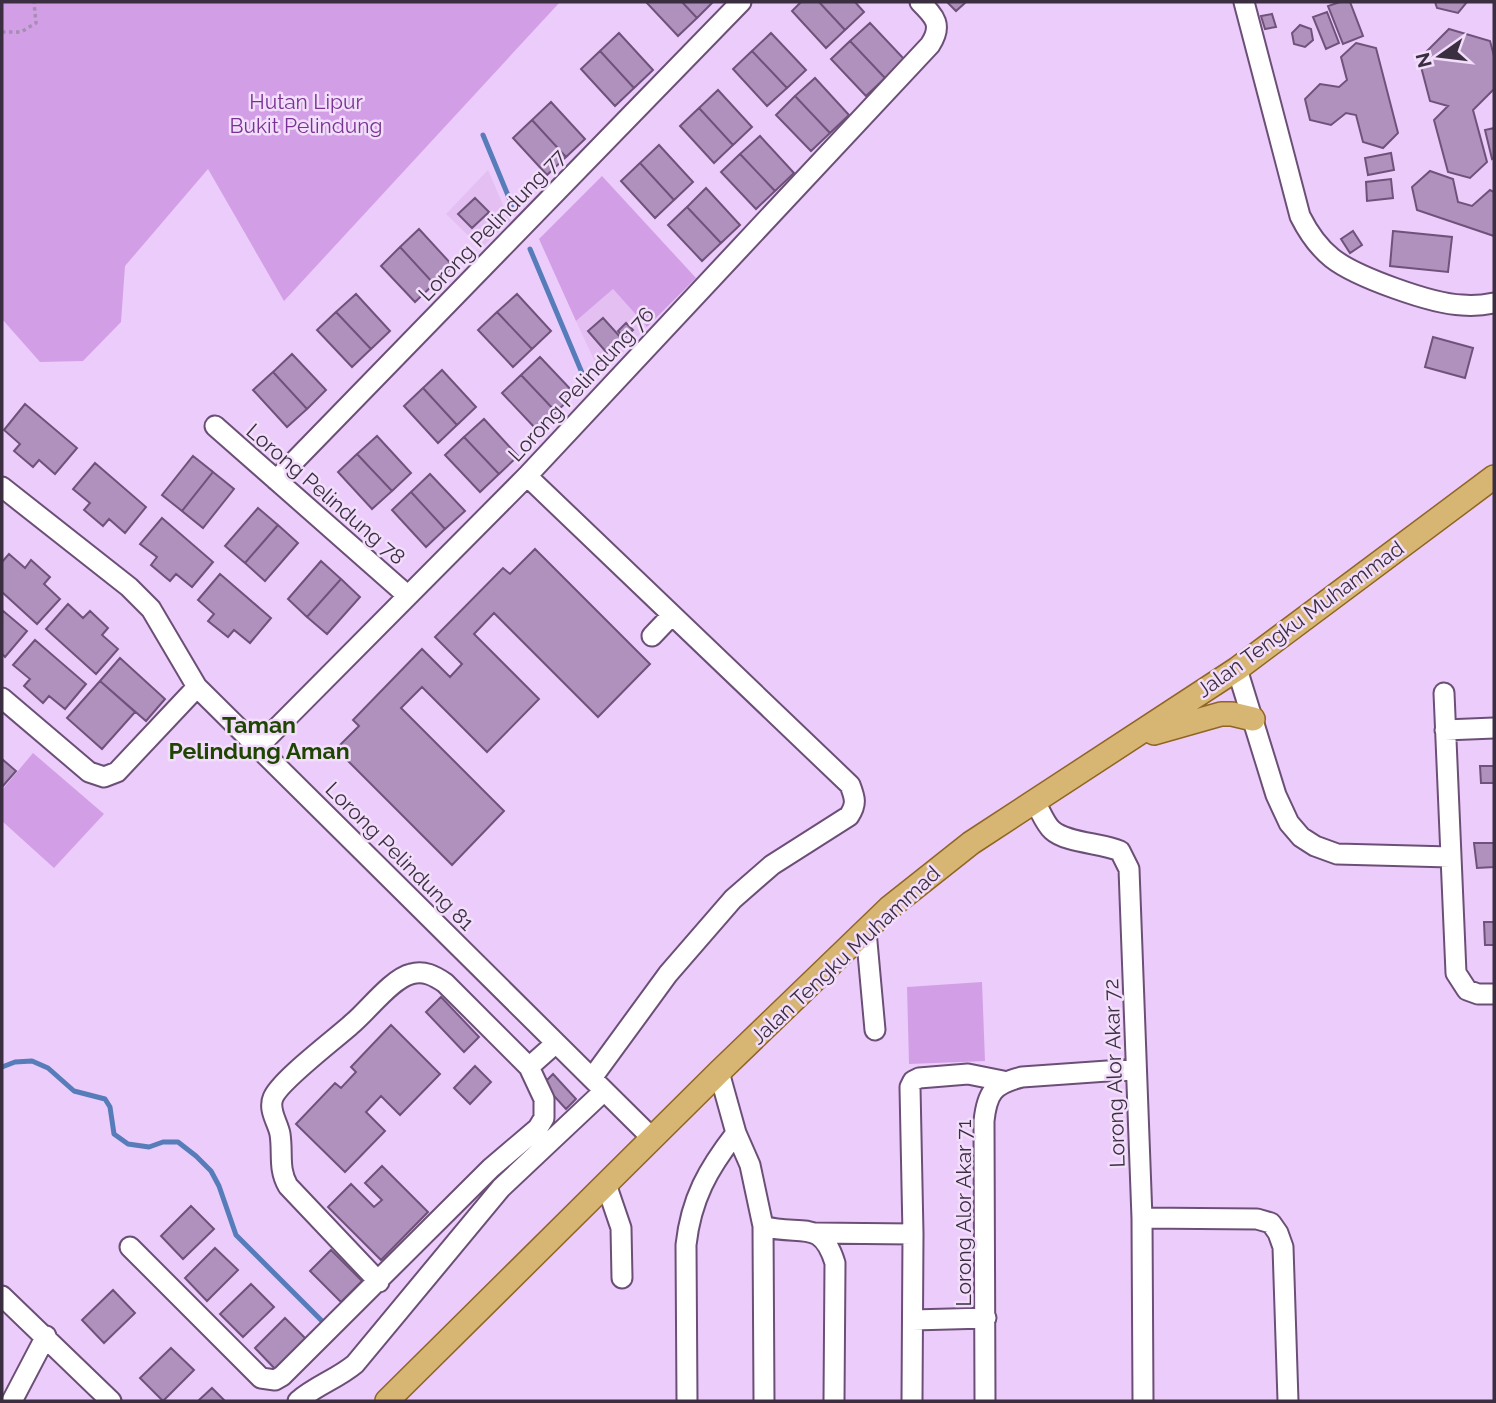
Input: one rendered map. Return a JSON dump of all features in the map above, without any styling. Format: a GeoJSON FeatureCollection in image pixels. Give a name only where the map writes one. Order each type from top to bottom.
{"type":"FeatureCollection","features":[{"type":"Feature","properties":{"kind":"main road","name":"Jalan Tengku Muhammad"},"geometry":{"type":"LineString","coordinates":[[387,1401],[719,1072],[889,908],[971,843],[1237,669],[1494,477]]}},
{"type":"Feature","properties":{"kind":"main road"},"geometry":{"type":"LineString","coordinates":[[1131,739],[1221,714],[1253,719]]}},
{"type":"Feature","properties":{"kind":"street","name":"Lorong Pelindung 77"},"geometry":{"type":"LineString","coordinates":[[276,480],[741,2]]}},
{"type":"Feature","properties":{"kind":"street","name":"Lorong Pelindung 76"},"geometry":{"type":"LineString","coordinates":[[258,747],[527,476],[930,45],[937,34],[936,23],[932,14],[920,2]]}},
{"type":"Feature","properties":{"kind":"street"},"geometry":{"type":"LineString","coordinates":[[1244,2],[1300,216],[1308,233],[1332,258],[1366,276],[1425,297],[1460,305],[1494,303]]}},
{"type":"Feature","properties":{"kind":"street","name":"Lorong Pelindung 78"},"geometry":{"type":"LineString","coordinates":[[215,426],[408,596]]}},
{"type":"Feature","properties":{"kind":"street"},"geometry":{"type":"LineString","coordinates":[[298,1401],[309,1391],[342,1375],[355,1364],[501,1188],[598,1084],[668,974],[733,898],[772,864],[849,816],[855,807],[855,797],[850,785],[527,476]]}},
{"type":"Feature","properties":{"kind":"street","name":"Lorong Pelindung 81"},"geometry":{"type":"LineString","coordinates":[[2,487],[129,587],[150,609],[197,687],[652,1138]]}},
{"type":"Feature","properties":{"kind":"street"},"geometry":{"type":"LineString","coordinates":[[652,636],[672,615]]}},
{"type":"Feature","properties":{"kind":"street"},"geometry":{"type":"LineString","coordinates":[[1237,669],[1276,795],[1289,824],[1301,837],[1315,846],[1337,853],[1450,857]]}},
{"type":"Feature","properties":{"kind":"street"},"geometry":{"type":"LineString","coordinates":[[2,698],[89,772],[104,777],[117,772],[197,687]]}},
{"type":"Feature","properties":{"kind":"street"},"geometry":{"type":"LineString","coordinates":[[1444,693],[1456,973],[1467,990],[1478,994],[1494,994]]}},
{"type":"Feature","properties":{"kind":"street"},"geometry":{"type":"LineString","coordinates":[[1445,730],[1494,728]]}},
{"type":"Feature","properties":{"kind":"street","name":"Lorong Alor Akar 72"},"geometry":{"type":"LineString","coordinates":[[1035,802],[1051,830],[1063,836],[1110,846],[1120,851],[1129,869],[1142,1218],[1143,1401]]}},
{"type":"Feature","properties":{"kind":"street"},"geometry":{"type":"LineString","coordinates":[[866,931],[875,1030]]}},
{"type":"Feature","properties":{"kind":"street"},"geometry":{"type":"LineString","coordinates":[[130,1247],[261,1378],[269,1381],[282,1376],[379,1282],[491,1168],[537,1128],[544,1118],[545,1107],[541,1090],[530,1067],[435,976],[412,973],[401,977],[276,1093],[272,1100],[271,1108],[280,1132],[283,1177],[288,1186],[379,1282]]}},
{"type":"Feature","properties":{"kind":"street"},"geometry":{"type":"LineString","coordinates":[[530,1067],[556,1043]]}},
{"type":"Feature","properties":{"kind":"street"},"geometry":{"type":"LineString","coordinates":[[912,1401],[913,1234],[909,1087],[913,1081],[919,1078],[968,1074],[1003,1081],[1022,1077],[1136,1069]]}},
{"type":"Feature","properties":{"kind":"street"},"geometry":{"type":"LineString","coordinates":[[719,1072],[736,1133],[750,1165],[762,1226],[764,1401]]}},
{"type":"Feature","properties":{"kind":"street","name":"Lorong Alor Akar 71"},"geometry":{"type":"LineString","coordinates":[[985,1401],[984,1121],[986,1104],[992,1091],[1003,1081]]}},
{"type":"Feature","properties":{"kind":"street"},"geometry":{"type":"LineString","coordinates":[[687,1401],[686,1245],[689,1219],[713,1163],[736,1133]]}},
{"type":"Feature","properties":{"kind":"street"},"geometry":{"type":"LineString","coordinates":[[606,1184],[621,1228],[622,1278]]}},
{"type":"Feature","properties":{"kind":"street"},"geometry":{"type":"LineString","coordinates":[[1142,1218],[1257,1219],[1271,1223],[1283,1247],[1287,1401]]}},
{"type":"Feature","properties":{"kind":"street"},"geometry":{"type":"LineString","coordinates":[[762,1226],[814,1233],[913,1234]]}},
{"type":"Feature","properties":{"kind":"street"},"geometry":{"type":"LineString","coordinates":[[814,1233],[825,1238],[835,1263],[834,1401]]}},
{"type":"Feature","properties":{"kind":"street"},"geometry":{"type":"LineString","coordinates":[[2,1296],[111,1401]]}},
{"type":"Feature","properties":{"kind":"street"},"geometry":{"type":"LineString","coordinates":[[913,1320],[986,1318]]}},
{"type":"Feature","properties":{"kind":"street"},"geometry":{"type":"LineString","coordinates":[[12,1401],[46,1336]]}},
{"type":"Feature","properties":{"kind":"path"},"geometry":{"type":"LineString","coordinates":[[2,32],[21,32],[36,23],[34,2]]}},
{"type":"Feature","properties":{"kind":"shaded area"},"geometry":{"type":"Polygon","coordinates":[[[488,170],[510,221],[481,248],[446,214],[488,170]]]}},
{"type":"Feature","properties":{"kind":"shaded area"},"geometry":{"type":"Polygon","coordinates":[[[613,289],[647,327],[601,375],[576,321],[613,289]]]}},
{"type":"Feature","properties":{"kind":"green space","name":"Hutan Lipur Bukit Pelindung"},"geometry":{"type":"Polygon","coordinates":[[[2,2],[560,2],[284,301],[208,169],[125,266],[121,322],[83,361],[40,362],[2,319],[2,2]]]}},
{"type":"Feature","properties":{"kind":"green space"},"geometry":{"type":"Polygon","coordinates":[[[602,176],[696,278],[647,327],[613,289],[576,321],[539,239],[602,176]]]}},
{"type":"Feature","properties":{"kind":"green space"},"geometry":{"type":"Polygon","coordinates":[[[33,753],[104,814],[54,868],[2,821],[2,790],[33,753]]]}},
{"type":"Feature","properties":{"kind":"green space"},"geometry":{"type":"Polygon","coordinates":[[[982,982],[985,1061],[909,1064],[907,987],[982,982]]]}},
{"type":"Feature","properties":{"kind":"building"},"geometry":{"type":"Polygon","coordinates":[[[646,2],[682,2],[697,18],[678,36],[646,2]]]}},
{"type":"Feature","properties":{"kind":"building"},"geometry":{"type":"Polygon","coordinates":[[[682,2],[713,2],[697,18],[682,2]]]}},
{"type":"Feature","properties":{"kind":"building"},"geometry":{"type":"Polygon","coordinates":[[[801,2],[819,2],[845,30],[826,48],[792,11],[801,2]]]}},
{"type":"Feature","properties":{"kind":"building"},"geometry":{"type":"Polygon","coordinates":[[[819,2],[855,2],[864,12],[845,30],[819,2]]]}},
{"type":"Feature","properties":{"kind":"building"},"geometry":{"type":"Polygon","coordinates":[[[947,2],[966,2],[956,11],[947,2]]]}},
{"type":"Feature","properties":{"kind":"building"},"geometry":{"type":"Polygon","coordinates":[[[1350,2],[1363,36],[1343,44],[1328,6],[1350,2]]]}},
{"type":"Feature","properties":{"kind":"building"},"geometry":{"type":"Polygon","coordinates":[[[1435,2],[1467,2],[1458,13],[1437,8],[1435,2]]]}},
{"type":"Feature","properties":{"kind":"building"},"geometry":{"type":"Polygon","coordinates":[[[1327,12],[1339,43],[1326,49],[1313,17],[1327,12]]]}},
{"type":"Feature","properties":{"kind":"building"},"geometry":{"type":"Polygon","coordinates":[[[1272,14],[1276,27],[1265,29],[1261,16],[1272,14]]]}},
{"type":"Feature","properties":{"kind":"building"},"geometry":{"type":"Polygon","coordinates":[[[870,23],[904,59],[885,78],[850,41],[870,23]]]}},
{"type":"Feature","properties":{"kind":"building"},"geometry":{"type":"Polygon","coordinates":[[[1300,25],[1311,29],[1313,40],[1305,47],[1294,44],[1292,33],[1300,25]]]}},
{"type":"Feature","properties":{"kind":"building"},"geometry":{"type":"Polygon","coordinates":[[[1449,29],[1490,41],[1494,56],[1494,89],[1473,110],[1487,162],[1470,178],[1448,172],[1434,120],[1448,106],[1430,101],[1419,59],[1449,29]]]}},
{"type":"Feature","properties":{"kind":"building"},"geometry":{"type":"Polygon","coordinates":[[[619,33],[653,70],[634,88],[600,51],[619,33]]]}},
{"type":"Feature","properties":{"kind":"building"},"geometry":{"type":"Polygon","coordinates":[[[771,33],[806,70],[787,88],[752,51],[771,33]]]}},
{"type":"Feature","properties":{"kind":"building"},"geometry":{"type":"Polygon","coordinates":[[[850,41],[885,78],[866,96],[831,59],[850,41]]]}},
{"type":"Feature","properties":{"kind":"building"},"geometry":{"type":"Polygon","coordinates":[[[1356,43],[1376,48],[1398,133],[1383,148],[1363,142],[1356,115],[1346,113],[1331,125],[1310,120],[1305,99],[1320,84],[1339,87],[1347,80],[1341,57],[1356,43]]]}},
{"type":"Feature","properties":{"kind":"building"},"geometry":{"type":"Polygon","coordinates":[[[600,51],[634,88],[615,106],[581,69],[600,51]]]}},
{"type":"Feature","properties":{"kind":"building"},"geometry":{"type":"Polygon","coordinates":[[[752,51],[787,88],[767,106],[733,69],[752,51]]]}},
{"type":"Feature","properties":{"kind":"building"},"geometry":{"type":"Polygon","coordinates":[[[815,78],[849,115],[830,133],[795,96],[815,78]]]}},
{"type":"Feature","properties":{"kind":"building"},"geometry":{"type":"Polygon","coordinates":[[[718,90],[752,127],[733,145],[699,108],[718,90]]]}},
{"type":"Feature","properties":{"kind":"building"},"geometry":{"type":"Polygon","coordinates":[[[795,96],[830,133],[811,151],[776,115],[795,96]]]}},
{"type":"Feature","properties":{"kind":"building"},"geometry":{"type":"Polygon","coordinates":[[[551,102],[585,139],[566,157],[532,120],[551,102]]]}},
{"type":"Feature","properties":{"kind":"building"},"geometry":{"type":"Polygon","coordinates":[[[699,108],[733,145],[714,163],[680,126],[699,108]]]}},
{"type":"Feature","properties":{"kind":"building"},"geometry":{"type":"Polygon","coordinates":[[[532,120],[566,157],[547,175],[513,138],[532,120]]]}},
{"type":"Feature","properties":{"kind":"building"},"geometry":{"type":"Polygon","coordinates":[[[1494,128],[1494,158],[1492,159],[1485,130],[1494,128]]]}},
{"type":"Feature","properties":{"kind":"building"},"geometry":{"type":"Polygon","coordinates":[[[760,136],[794,173],[775,191],[740,154],[760,136]]]}},
{"type":"Feature","properties":{"kind":"building"},"geometry":{"type":"Polygon","coordinates":[[[659,145],[693,182],[674,200],[640,163],[659,145]]]}},
{"type":"Feature","properties":{"kind":"building"},"geometry":{"type":"Polygon","coordinates":[[[1391,153],[1394,170],[1368,175],[1365,158],[1391,153]]]}},
{"type":"Feature","properties":{"kind":"building"},"geometry":{"type":"Polygon","coordinates":[[[740,154],[775,191],[756,209],[721,172],[740,154]]]}},
{"type":"Feature","properties":{"kind":"building"},"geometry":{"type":"Polygon","coordinates":[[[640,163],[674,200],[655,218],[621,181],[640,163]]]}},
{"type":"Feature","properties":{"kind":"building"},"geometry":{"type":"Polygon","coordinates":[[[1430,171],[1453,179],[1458,202],[1472,206],[1490,190],[1494,192],[1494,236],[1417,210],[1412,187],[1430,171]]]}},
{"type":"Feature","properties":{"kind":"building"},"geometry":{"type":"Polygon","coordinates":[[[1391,179],[1393,198],[1367,201],[1366,182],[1391,179]]]}},
{"type":"Feature","properties":{"kind":"building"},"geometry":{"type":"Polygon","coordinates":[[[706,188],[740,225],[721,243],[687,207],[706,188]]]}},
{"type":"Feature","properties":{"kind":"building"},"geometry":{"type":"Polygon","coordinates":[[[475,198],[489,212],[472,228],[458,214],[475,198]]]}},
{"type":"Feature","properties":{"kind":"building"},"geometry":{"type":"Polygon","coordinates":[[[687,207],[721,243],[702,261],[668,225],[687,207]]]}},
{"type":"Feature","properties":{"kind":"building"},"geometry":{"type":"Polygon","coordinates":[[[419,229],[453,266],[434,284],[400,247],[419,229]]]}},
{"type":"Feature","properties":{"kind":"building"},"geometry":{"type":"Polygon","coordinates":[[[1353,231],[1362,245],[1350,253],[1341,239],[1353,231]]]}},
{"type":"Feature","properties":{"kind":"building"},"geometry":{"type":"Polygon","coordinates":[[[1393,231],[1452,237],[1448,272],[1390,266],[1393,231]]]}},
{"type":"Feature","properties":{"kind":"building"},"geometry":{"type":"Polygon","coordinates":[[[400,247],[434,284],[415,302],[381,266],[400,247]]]}},
{"type":"Feature","properties":{"kind":"building"},"geometry":{"type":"Polygon","coordinates":[[[356,294],[390,331],[371,349],[336,312],[356,294]]]}},
{"type":"Feature","properties":{"kind":"building"},"geometry":{"type":"Polygon","coordinates":[[[517,294],[551,331],[532,349],[497,312],[517,294]]]}},
{"type":"Feature","properties":{"kind":"building"},"geometry":{"type":"Polygon","coordinates":[[[336,312],[371,349],[352,367],[317,330],[336,312]]]}},
{"type":"Feature","properties":{"kind":"building"},"geometry":{"type":"Polygon","coordinates":[[[497,312],[532,349],[513,367],[478,330],[497,312]]]}},
{"type":"Feature","properties":{"kind":"building"},"geometry":{"type":"Polygon","coordinates":[[[603,318],[622,339],[607,353],[588,331],[603,318]]]}},
{"type":"Feature","properties":{"kind":"building"},"geometry":{"type":"Polygon","coordinates":[[[626,323],[633,330],[624,338],[618,331],[626,323]]]}},
{"type":"Feature","properties":{"kind":"building"},"geometry":{"type":"Polygon","coordinates":[[[1433,337],[1473,348],[1465,378],[1425,367],[1433,337]]]}},
{"type":"Feature","properties":{"kind":"building"},"geometry":{"type":"Polygon","coordinates":[[[292,354],[326,390],[307,409],[273,372],[292,354]]]}},
{"type":"Feature","properties":{"kind":"building"},"geometry":{"type":"Polygon","coordinates":[[[540,357],[575,394],[556,412],[521,375],[540,357]]]}},
{"type":"Feature","properties":{"kind":"building"},"geometry":{"type":"Polygon","coordinates":[[[442,370],[476,407],[457,425],[423,388],[442,370]]]}},
{"type":"Feature","properties":{"kind":"building"},"geometry":{"type":"Polygon","coordinates":[[[273,372],[307,409],[287,427],[253,390],[273,372]]]}},
{"type":"Feature","properties":{"kind":"building"},"geometry":{"type":"Polygon","coordinates":[[[521,375],[556,412],[537,430],[502,393],[521,375]]]}},
{"type":"Feature","properties":{"kind":"building"},"geometry":{"type":"Polygon","coordinates":[[[423,388],[457,425],[438,443],[404,406],[423,388]]]}},
{"type":"Feature","properties":{"kind":"building"},"geometry":{"type":"Polygon","coordinates":[[[25,404],[77,448],[55,474],[39,460],[33,467],[14,451],[20,444],[4,430],[25,404]]]}},
{"type":"Feature","properties":{"kind":"building"},"geometry":{"type":"Polygon","coordinates":[[[484,419],[518,456],[499,474],[464,437],[484,419]]]}},
{"type":"Feature","properties":{"kind":"building"},"geometry":{"type":"Polygon","coordinates":[[[377,436],[411,473],[392,491],[357,454],[377,436]]]}},
{"type":"Feature","properties":{"kind":"building"},"geometry":{"type":"Polygon","coordinates":[[[464,437],[499,474],[480,492],[445,455],[464,437]]]}},
{"type":"Feature","properties":{"kind":"building"},"geometry":{"type":"Polygon","coordinates":[[[357,454],[392,491],[372,509],[338,472],[357,454]]]}},
{"type":"Feature","properties":{"kind":"building"},"geometry":{"type":"Polygon","coordinates":[[[193,456],[213,472],[182,511],[162,495],[193,456]]]}},
{"type":"Feature","properties":{"kind":"building"},"geometry":{"type":"Polygon","coordinates":[[[95,463],[146,507],[125,533],[109,519],[103,526],[84,510],[90,503],[73,489],[95,463]]]}},
{"type":"Feature","properties":{"kind":"building"},"geometry":{"type":"Polygon","coordinates":[[[213,472],[234,489],[203,528],[182,511],[213,472]]]}},
{"type":"Feature","properties":{"kind":"building"},"geometry":{"type":"Polygon","coordinates":[[[430,474],[465,511],[445,529],[411,492],[430,474]]]}},
{"type":"Feature","properties":{"kind":"building"},"geometry":{"type":"Polygon","coordinates":[[[411,492],[445,529],[426,547],[392,510],[411,492]]]}},
{"type":"Feature","properties":{"kind":"building"},"geometry":{"type":"Polygon","coordinates":[[[258,508],[278,525],[245,563],[225,546],[258,508]]]}},
{"type":"Feature","properties":{"kind":"building"},"geometry":{"type":"Polygon","coordinates":[[[162,518],[213,562],[192,587],[176,574],[170,581],[151,565],[157,557],[140,544],[162,518]]]}},
{"type":"Feature","properties":{"kind":"building"},"geometry":{"type":"Polygon","coordinates":[[[278,525],[298,543],[265,581],[245,563],[278,525]]]}},
{"type":"Feature","properties":{"kind":"building"},"geometry":{"type":"Polygon","coordinates":[[[535,549],[650,664],[598,717],[494,613],[474,634],[539,699],[487,752],[422,687],[401,708],[504,811],[452,865],[336,749],[359,726],[353,720],[422,649],[450,677],[462,664],[435,637],[503,568],[510,574],[535,549]]]}},
{"type":"Feature","properties":{"kind":"building"},"geometry":{"type":"Polygon","coordinates":[[[9,554],[25,568],[31,560],[50,577],[44,584],[60,599],[37,624],[2,592],[2,562],[9,554]]]}},
{"type":"Feature","properties":{"kind":"building"},"geometry":{"type":"Polygon","coordinates":[[[321,561],[341,579],[307,617],[288,599],[321,561]]]}},
{"type":"Feature","properties":{"kind":"building"},"geometry":{"type":"Polygon","coordinates":[[[220,574],[271,618],[250,643],[234,630],[228,637],[208,621],[214,614],[198,600],[220,574]]]}},
{"type":"Feature","properties":{"kind":"building"},"geometry":{"type":"Polygon","coordinates":[[[341,579],[360,597],[327,634],[307,617],[341,579]]]}},
{"type":"Feature","properties":{"kind":"building"},"geometry":{"type":"Polygon","coordinates":[[[68,604],[83,618],[90,611],[108,628],[102,635],[118,649],[96,674],[46,629],[68,604]]]}},
{"type":"Feature","properties":{"kind":"building"},"geometry":{"type":"Polygon","coordinates":[[[2,610],[27,631],[5,657],[2,654],[2,610]]]}},
{"type":"Feature","properties":{"kind":"building"},"geometry":{"type":"Polygon","coordinates":[[[35,640],[86,684],[65,709],[49,696],[43,703],[24,686],[30,679],[13,665],[35,640]]]}},
{"type":"Feature","properties":{"kind":"building"},"geometry":{"type":"Polygon","coordinates":[[[120,658],[165,699],[146,721],[100,681],[120,658]]]}},
{"type":"Feature","properties":{"kind":"building"},"geometry":{"type":"Polygon","coordinates":[[[100,681],[135,712],[102,749],[67,718],[100,681]]]}},
{"type":"Feature","properties":{"kind":"building"},"geometry":{"type":"Polygon","coordinates":[[[2,759],[16,771],[2,787],[2,759]]]}},
{"type":"Feature","properties":{"kind":"building"},"geometry":{"type":"Polygon","coordinates":[[[1480,766],[1494,766],[1494,783],[1481,783],[1480,766]]]}},
{"type":"Feature","properties":{"kind":"building"},"geometry":{"type":"Polygon","coordinates":[[[1474,843],[1494,843],[1494,867],[1477,868],[1474,843]]]}},
{"type":"Feature","properties":{"kind":"building"},"geometry":{"type":"Polygon","coordinates":[[[1484,922],[1494,922],[1494,945],[1485,945],[1484,922]]]}},
{"type":"Feature","properties":{"kind":"building"},"geometry":{"type":"Polygon","coordinates":[[[441,997],[479,1037],[464,1052],[426,1012],[441,997]]]}},
{"type":"Feature","properties":{"kind":"building"},"geometry":{"type":"Polygon","coordinates":[[[391,1025],[440,1074],[400,1115],[381,1096],[366,1112],[385,1131],[345,1172],[296,1124],[335,1083],[341,1088],[356,1072],[351,1067],[391,1025]]]}},
{"type":"Feature","properties":{"kind":"building"},"geometry":{"type":"Polygon","coordinates":[[[475,1066],[491,1082],[470,1104],[454,1088],[475,1066]]]}},
{"type":"Feature","properties":{"kind":"building"},"geometry":{"type":"Polygon","coordinates":[[[553,1074],[576,1099],[566,1109],[543,1084],[553,1074]]]}},
{"type":"Feature","properties":{"kind":"building"},"geometry":{"type":"Polygon","coordinates":[[[382,1166],[428,1212],[381,1260],[328,1207],[351,1184],[374,1207],[382,1200],[365,1183],[382,1166]]]}},
{"type":"Feature","properties":{"kind":"building"},"geometry":{"type":"Polygon","coordinates":[[[191,1206],[214,1229],[183,1259],[161,1236],[191,1206]]]}},
{"type":"Feature","properties":{"kind":"building"},"geometry":{"type":"Polygon","coordinates":[[[215,1248],[238,1270],[207,1301],[185,1278],[215,1248]]]}},
{"type":"Feature","properties":{"kind":"building"},"geometry":{"type":"Polygon","coordinates":[[[331,1250],[362,1281],[341,1302],[310,1271],[331,1250]]]}},
{"type":"Feature","properties":{"kind":"building"},"geometry":{"type":"Polygon","coordinates":[[[251,1284],[274,1307],[243,1337],[220,1314],[251,1284]]]}},
{"type":"Feature","properties":{"kind":"building"},"geometry":{"type":"Polygon","coordinates":[[[113,1290],[135,1313],[104,1343],[82,1320],[113,1290]]]}},
{"type":"Feature","properties":{"kind":"building"},"geometry":{"type":"Polygon","coordinates":[[[285,1318],[308,1341],[277,1371],[255,1348],[285,1318]]]}},
{"type":"Feature","properties":{"kind":"building"},"geometry":{"type":"Polygon","coordinates":[[[171,1348],[194,1370],[163,1401],[140,1378],[171,1348]]]}},
{"type":"Feature","properties":{"kind":"building"},"geometry":{"type":"Polygon","coordinates":[[[212,1388],[225,1401],[198,1401],[212,1388]]]}},
{"type":"Feature","properties":{"kind":"waterway"},"geometry":{"type":"LineString","coordinates":[[483,135],[512,205]]}},
{"type":"Feature","properties":{"kind":"waterway"},"geometry":{"type":"LineString","coordinates":[[530,249],[588,387]]}},
{"type":"Feature","properties":{"kind":"waterway"},"geometry":{"type":"LineString","coordinates":[[2,1067],[15,1062],[32,1061],[48,1068],[74,1091],[105,1099],[110,1107],[114,1134],[128,1144],[149,1147],[163,1142],[178,1142],[196,1156],[211,1171],[219,1186],[236,1235],[327,1326]]}},
{"type":"Feature","properties":{"kind":"district","name":"Taman Pelindung Aman"},"geometry":{"type":"Point","coordinates":[259,737]}}]}
